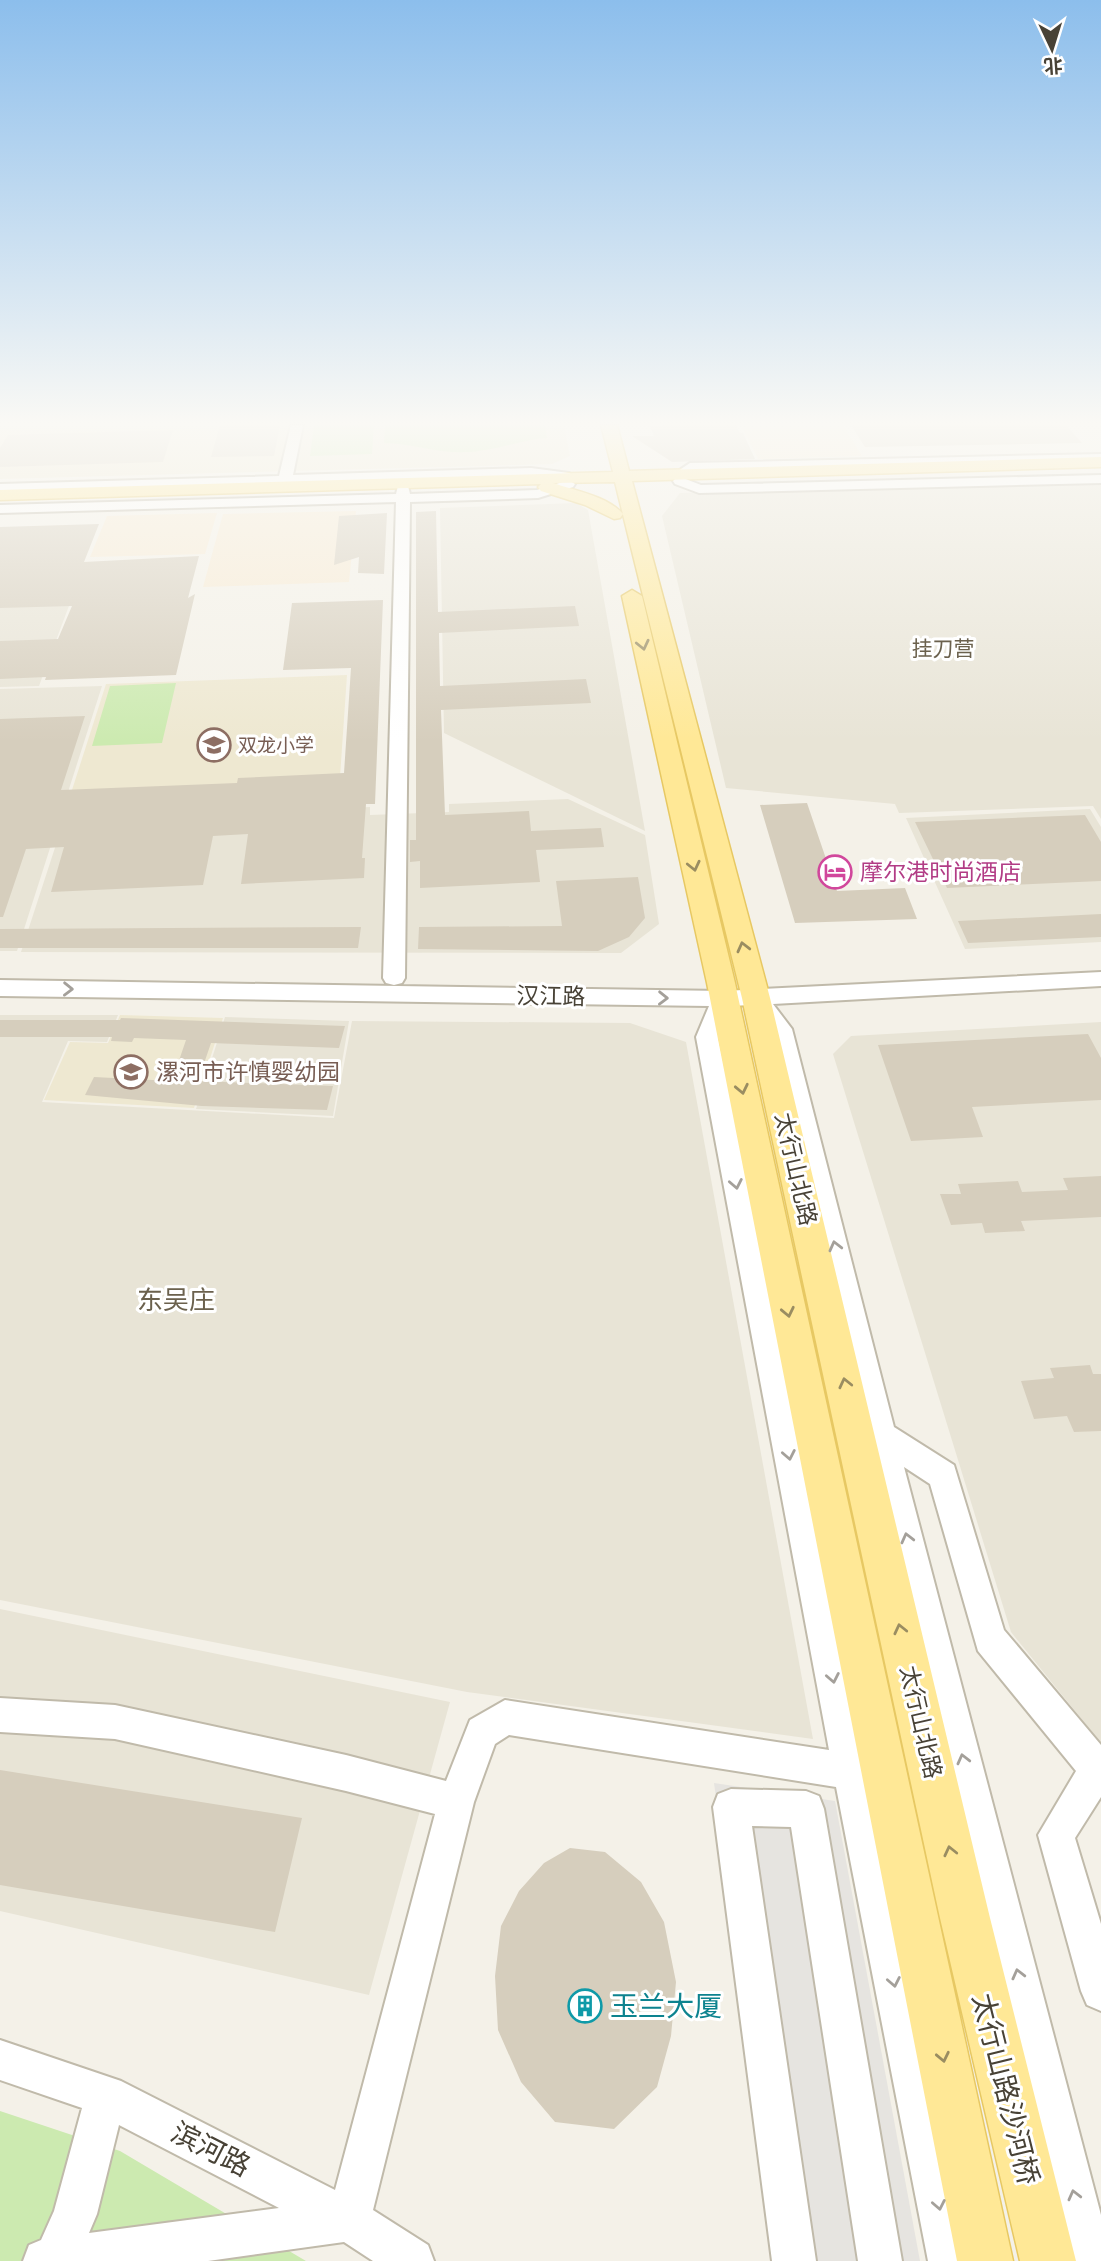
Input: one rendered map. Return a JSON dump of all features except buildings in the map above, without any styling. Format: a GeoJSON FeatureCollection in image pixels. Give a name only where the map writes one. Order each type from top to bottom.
{"type":"FeatureCollection","features":[{"type":"Feature","properties":{"kind":"main road","name":"太行山北路"},"geometry":{"type":"LineString","coordinates":[[630,531],[738,990],[984,1919]]}},
{"type":"Feature","properties":{"kind":"main road","name":"太行山北路"},"geometry":{"type":"LineString","coordinates":[[738,990],[867,1774],[897,1917]]}},
{"type":"Feature","properties":{"kind":"main road"},"geometry":{"type":"LineString","coordinates":[[897,1917],[985,2261]]}},
{"type":"Feature","properties":{"kind":"main road","name":"太行山路沙河桥"},"geometry":{"type":"LineString","coordinates":[[984,1919],[1048,2261]]}},
{"type":"Feature","properties":{"kind":"street"},"geometry":{"type":"LineString","coordinates":[[394,978],[402,531]]}},
{"type":"Feature","properties":{"kind":"street","name":"汉江路"},"geometry":{"type":"LineString","coordinates":[[0,971],[394,978],[738,990],[1101,964]]}},
{"type":"Feature","properties":{"kind":"street","name":"汉江路"},"geometry":{"type":"LineString","coordinates":[[0,988],[738,990],[1101,979]]}},
{"type":"Feature","properties":{"kind":"street"},"geometry":{"type":"LineString","coordinates":[[738,990],[781,1029],[881,1436],[984,1919],[1091,2261]]}},
{"type":"Feature","properties":{"kind":"street"},"geometry":{"type":"LineString","coordinates":[[853,1418],[943,1475],[990,1639],[1100,1771],[1055,1835],[1101,1992]]}},
{"type":"Feature","properties":{"kind":"street"},"geometry":{"type":"LineString","coordinates":[[0,1715],[115,1723],[346,1773],[456,1802]]}},
{"type":"Feature","properties":{"kind":"street"},"geometry":{"type":"LineString","coordinates":[[50,2260],[349,2220],[456,1802],[482,1732],[505,1717],[867,1774]]}},
{"type":"Feature","properties":{"kind":"street"},"geometry":{"type":"LineString","coordinates":[[794,2261],[731,1807],[806,1809],[880,2261]]}},
{"type":"Feature","properties":{"kind":"street"},"geometry":{"type":"LineString","coordinates":[[897,1917],[950,2261]]}},
{"type":"Feature","properties":{"kind":"street","name":"滨河路"},"geometry":{"type":"LineString","coordinates":[[0,2060],[106,2096],[349,2220],[412,2261]]}},
{"type":"Feature","properties":{"kind":"street"},"geometry":{"type":"LineString","coordinates":[[50,2260],[75,2214],[106,2096]]}},
{"type":"Feature","properties":{"kind":"shaded area"},"geometry":{"type":"Polygon","coordinates":[[[101,531],[212,531],[205,554],[90,557],[101,531]]]}},
{"type":"Feature","properties":{"kind":"shaded area"},"geometry":{"type":"Polygon","coordinates":[[[218,531],[354,531],[349,582],[203,587],[218,531]]]}},
{"type":"Feature","properties":{"kind":"shaded area"},"geometry":{"type":"Polygon","coordinates":[[[440,531],[592,531],[645,831],[444,733],[440,531]]]}},
{"type":"Feature","properties":{"kind":"shaded area"},"geometry":{"type":"Polygon","coordinates":[[[665,531],[1101,531],[1101,819],[1093,806],[899,813],[895,804],[726,788],[665,531]]]}},
{"type":"Feature","properties":{"kind":"shaded area"},"geometry":{"type":"Polygon","coordinates":[[[0,563],[79,579],[39,686],[0,687],[0,563]]]}},
{"type":"Feature","properties":{"kind":"shaded area","name":"双龙小学"},"geometry":{"type":"Polygon","coordinates":[[[347,675],[338,806],[63,818],[106,684],[347,675]]]}},
{"type":"Feature","properties":{"kind":"shaded area"},"geometry":{"type":"Polygon","coordinates":[[[102,686],[17,951],[0,951],[0,689],[102,686]]]}},
{"type":"Feature","properties":{"kind":"shaded area"},"geometry":{"type":"Polygon","coordinates":[[[568,799],[645,835],[659,924],[621,953],[21,952],[64,820],[370,807],[370,815],[449,812],[449,804],[568,799]]]}},
{"type":"Feature","properties":{"kind":"shaded area"},"geometry":{"type":"Polygon","coordinates":[[[1090,809],[1101,827],[1101,942],[965,949],[906,818],[1090,809]]]}},
{"type":"Feature","properties":{"kind":"shaded area"},"geometry":{"type":"Polygon","coordinates":[[[0,1015],[118,1015],[107,1042],[68,1041],[42,1102],[334,1118],[352,1021],[630,1023],[686,1042],[813,1739],[467,1692],[0,1600],[0,1015]]]}},
{"type":"Feature","properties":{"kind":"shaded area","name":"漯河市许慎婴幼园"},"geometry":{"type":"Polygon","coordinates":[[[120,1015],[223,1018],[194,1108],[44,1100],[70,1042],[108,1043],[120,1015]]]}},
{"type":"Feature","properties":{"kind":"shaded area"},"geometry":{"type":"Polygon","coordinates":[[[225,1017],[349,1021],[333,1116],[196,1109],[225,1017]]]}},
{"type":"Feature","properties":{"kind":"shaded area"},"geometry":{"type":"Polygon","coordinates":[[[1101,1022],[1101,1743],[1011,1632],[833,1054],[851,1036],[1101,1022]]]}},
{"type":"Feature","properties":{"kind":"shaded area"},"geometry":{"type":"Polygon","coordinates":[[[0,1609],[450,1702],[369,1995],[0,1911],[0,1609]]]}},
{"type":"Feature","properties":{"kind":"shaded area"},"geometry":{"type":"Polygon","coordinates":[[[714,1783],[835,1801],[920,2261],[780,2261],[714,1783]]]}},
{"type":"Feature","properties":{"kind":"green space"},"geometry":{"type":"Polygon","coordinates":[[[176,683],[162,743],[92,746],[110,686],[176,683]]]}},
{"type":"Feature","properties":{"kind":"green space"},"geometry":{"type":"Polygon","coordinates":[[[0,2111],[120,2151],[306,2261],[0,2261],[0,2111]]]}},
{"type":"Feature","properties":{"kind":"place","name":"双龙小学"},"geometry":{"type":"Point","coordinates":[214,745]}},
{"type":"Feature","properties":{"kind":"place","name":"摩尔港时尚酒店"},"geometry":{"type":"Point","coordinates":[835,872]}},
{"type":"Feature","properties":{"kind":"place","name":"漯河市许慎婴幼园"},"geometry":{"type":"Point","coordinates":[131,1072]}},
{"type":"Feature","properties":{"kind":"place","name":"玉兰大厦"},"geometry":{"type":"Point","coordinates":[585,2006]}},
{"type":"Feature","properties":{"kind":"district","name":"挂刀营"},"geometry":{"type":"Point","coordinates":[943,649]}},
{"type":"Feature","properties":{"kind":"district","name":"东吴庄"},"geometry":{"type":"Point","coordinates":[176,1300]}}]}
